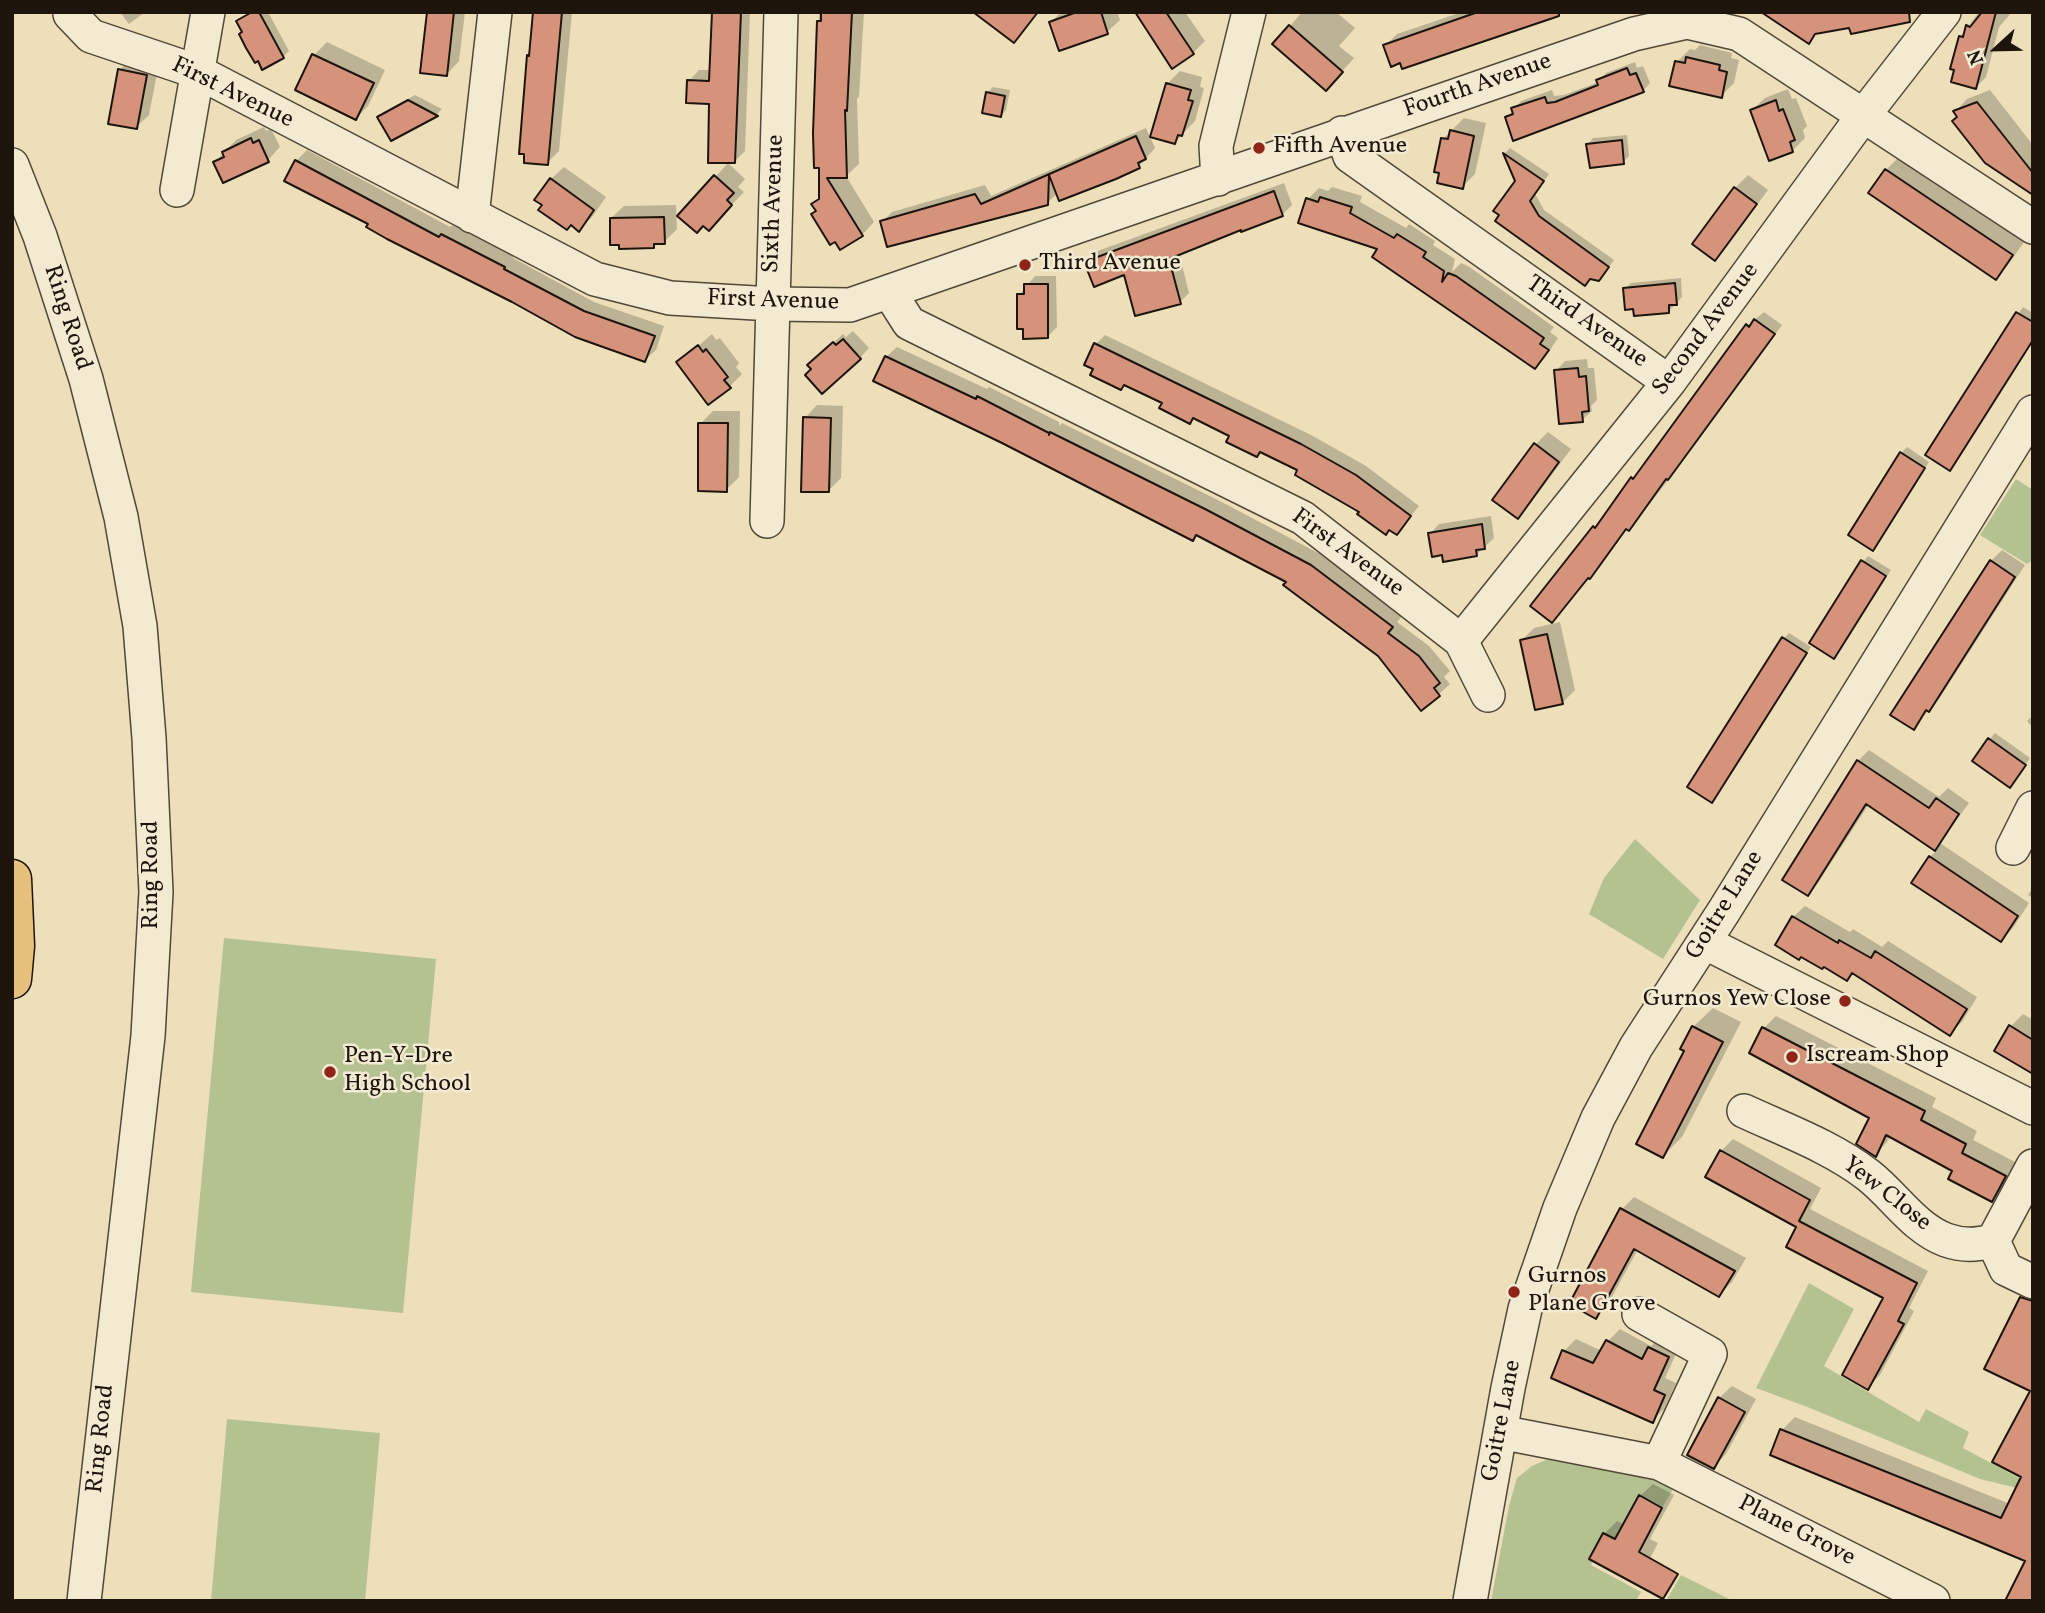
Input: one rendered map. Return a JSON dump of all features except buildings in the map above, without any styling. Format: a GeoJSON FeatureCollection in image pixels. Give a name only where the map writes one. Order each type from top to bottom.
{"type":"FeatureCollection","features":[{"type":"Feature","properties":{"kind":"highway"},"geometry":{"type":"LineString","coordinates":[[12,879],[15,946],[12,979]]}},
{"type":"Feature","properties":{"kind":"street"},"geometry":{"type":"LineString","coordinates":[[177,190],[208,12]]}},
{"type":"Feature","properties":{"kind":"street"},"geometry":{"type":"LineString","coordinates":[[472,216],[495,12]]}},
{"type":"Feature","properties":{"kind":"street","name":"Sixth Avenue"},"geometry":{"type":"LineString","coordinates":[[767,521],[780,12]]}},
{"type":"Feature","properties":{"kind":"street"},"geometry":{"type":"LineString","coordinates":[[1218,179],[1216,146],[1249,12]]}},
{"type":"Feature","properties":{"kind":"street","name":"Second Avenue"},"geometry":{"type":"LineString","coordinates":[[1461,641],[1669,382],[1863,116],[1944,12]]}},
{"type":"Feature","properties":{"kind":"street","name":"First Avenue"},"geometry":{"type":"LineString","coordinates":[[70,14],[91,36],[198,72],[595,279],[670,298],[772,304],[850,305],[890,293],[909,323],[1303,518],[1461,641],[1488,695]]}},
{"type":"Feature","properties":{"kind":"street","name":"Fourth Avenue"},"geometry":{"type":"LineString","coordinates":[[890,293],[1634,33],[1687,22],[1739,34],[2033,227]]}},
{"type":"Feature","properties":{"kind":"street","name":"Third Avenue"},"geometry":{"type":"LineString","coordinates":[[1342,134],[1350,156],[1669,382]]}},
{"type":"Feature","properties":{"kind":"street","name":"Ring Road"},"geometry":{"type":"LineString","coordinates":[[12,165],[40,236],[86,379],[121,517],[140,626],[149,738],[156,892],[148,1036],[84,1601]]}},
{"type":"Feature","properties":{"kind":"street","name":"Goitre Lane"},"geometry":{"type":"LineString","coordinates":[[1470,1601],[1525,1309],[1582,1154],[1636,1047],[2033,412]]}},
{"type":"Feature","properties":{"kind":"street"},"geometry":{"type":"LineString","coordinates":[[2013,848],[2033,808]]}},
{"type":"Feature","properties":{"kind":"street"},"geometry":{"type":"LineString","coordinates":[[1704,942],[2033,1108]]}},
{"type":"Feature","properties":{"kind":"street","name":"Yew Close"},"geometry":{"type":"LineString","coordinates":[[1744,1111],[1833,1154],[1868,1175],[1919,1224],[1944,1240],[1971,1246],[1993,1241]]}},
{"type":"Feature","properties":{"kind":"street"},"geometry":{"type":"LineString","coordinates":[[2033,1166],[1993,1241],[2006,1269],[2033,1282]]}},
{"type":"Feature","properties":{"kind":"street"},"geometry":{"type":"LineString","coordinates":[[1639,1314],[1710,1353],[1659,1463]]}},
{"type":"Feature","properties":{"kind":"street","name":"Plane Grove"},"geometry":{"type":"LineString","coordinates":[[1500,1432],[1659,1463],[1933,1601]]}},
{"type":"Feature","properties":{"kind":"green space"},"geometry":{"type":"Polygon","coordinates":[[[2016,479],[2033,490],[2033,560],[2027,564],[1980,535],[2016,479]]]}},
{"type":"Feature","properties":{"kind":"green space"},"geometry":{"type":"Polygon","coordinates":[[[1635,839],[1700,900],[1663,959],[1589,914],[1604,878],[1635,839]]]}},
{"type":"Feature","properties":{"kind":"green space"},"geometry":{"type":"Polygon","coordinates":[[[224,938],[436,959],[403,1313],[191,1292],[224,938]]]}},
{"type":"Feature","properties":{"kind":"green space"},"geometry":{"type":"Polygon","coordinates":[[[1809,1283],[1854,1309],[1824,1366],[1919,1422],[1926,1409],[1969,1432],[1963,1448],[2032,1485],[2033,1495],[2014,1487],[1980,1479],[1756,1388],[1809,1283]]]}},
{"type":"Feature","properties":{"kind":"green space"},"geometry":{"type":"Polygon","coordinates":[[[227,1419],[380,1433],[365,1601],[211,1601],[227,1419]]]}},
{"type":"Feature","properties":{"kind":"green space"},"geometry":{"type":"Polygon","coordinates":[[[1550,1458],[1658,1475],[1675,1486],[1662,1508],[1639,1496],[1615,1539],[1603,1533],[1591,1565],[1641,1592],[1636,1601],[1491,1601],[1517,1478],[1532,1466],[1550,1458]]]}},
{"type":"Feature","properties":{"kind":"green space"},"geometry":{"type":"Polygon","coordinates":[[[1681,1575],[1733,1601],[1666,1601],[1681,1575]]]}},
{"type":"Feature","properties":{"kind":"place","name":"Fifth Avenue"},"geometry":{"type":"Point","coordinates":[1259,148]}},
{"type":"Feature","properties":{"kind":"place","name":"Third Avenue"},"geometry":{"type":"Point","coordinates":[1025,265]}},
{"type":"Feature","properties":{"kind":"place","name":"Gurnos Yew Close"},"geometry":{"type":"Point","coordinates":[1845,1001]}},
{"type":"Feature","properties":{"kind":"place","name":"Iscream Shop"},"geometry":{"type":"Point","coordinates":[1792,1057]}},
{"type":"Feature","properties":{"kind":"place","name":"Pen-Y-Dre High School"},"geometry":{"type":"Point","coordinates":[330,1072]}},
{"type":"Feature","properties":{"kind":"place","name":"Gurnos Plane Grove"},"geometry":{"type":"Point","coordinates":[1514,1292]}}]}
